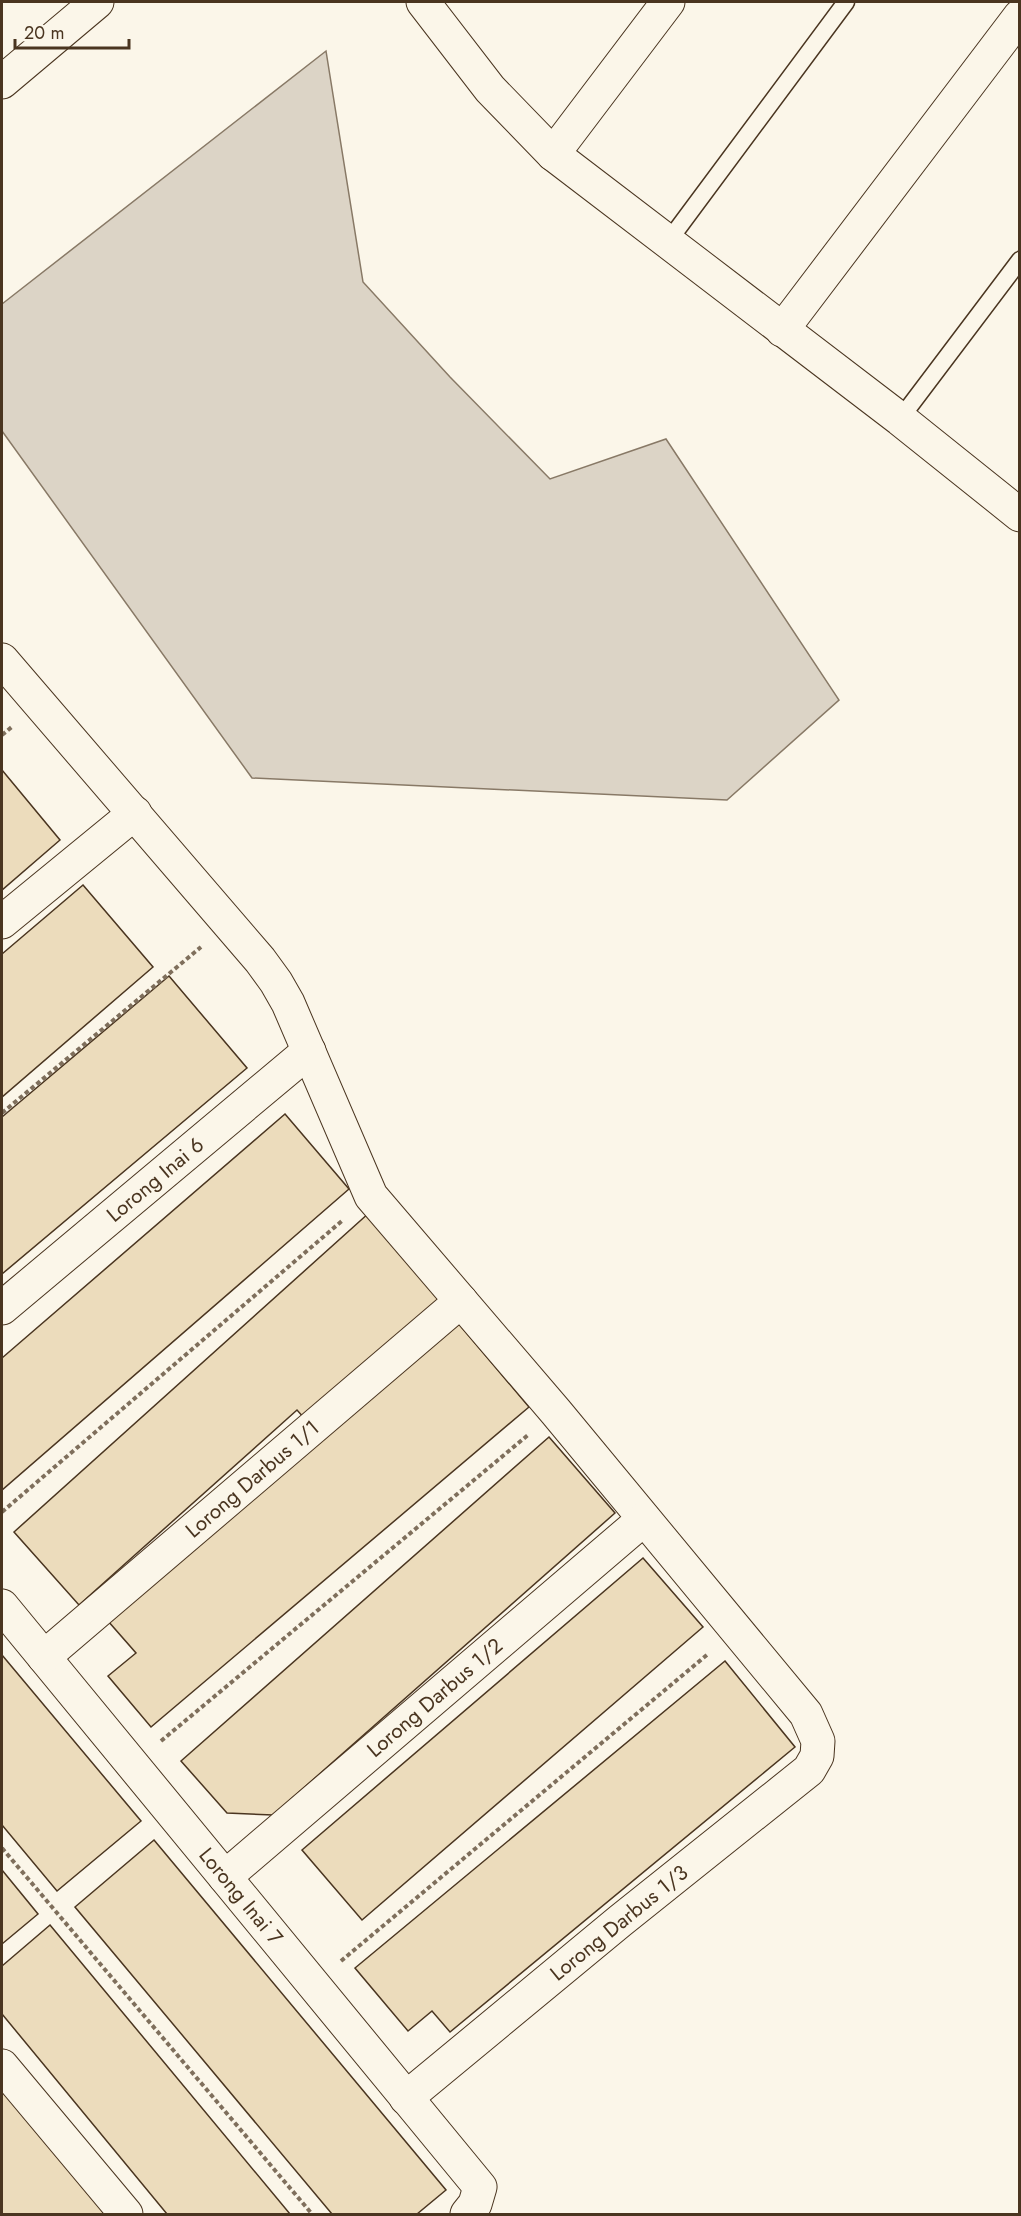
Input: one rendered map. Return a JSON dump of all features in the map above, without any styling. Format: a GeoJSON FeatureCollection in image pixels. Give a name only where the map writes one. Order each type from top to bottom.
{"type":"FeatureCollection","features":[{"type":"Feature","properties":{"kind":"street"},"geometry":{"type":"LineString","coordinates":[[2,82],[98,2]]}},
{"type":"Feature","properties":{"kind":"street"},"geometry":{"type":"LineString","coordinates":[[423,2],[490,89],[553,154],[782,330],[1016,504]]}},
{"type":"Feature","properties":{"kind":"street"},"geometry":{"type":"LineString","coordinates":[[553,154],[669,2]]}},
{"type":"Feature","properties":{"kind":"street"},"geometry":{"type":"LineString","coordinates":[[782,330],[1020,16]]}},
{"type":"Feature","properties":{"kind":"street"},"geometry":{"type":"LineString","coordinates":[[2,660],[135,813],[260,960],[276,982],[309,1051],[371,1196],[556,1412],[737,1629]]}},
{"type":"Feature","properties":{"kind":"street"},"geometry":{"type":"LineString","coordinates":[[2,922],[135,813]]}},
{"type":"Feature","properties":{"kind":"street","name":"Lorong Inai 6"},"geometry":{"type":"LineString","coordinates":[[2,1308],[309,1051]]}},
{"type":"Feature","properties":{"kind":"street","name":"Lorong Darbus 1/1"},"geometry":{"type":"LineString","coordinates":[[44,1657],[461,1301]]}},
{"type":"Feature","properties":{"kind":"street","name":"Lorong Darbus 1/2"},"geometry":{"type":"LineString","coordinates":[[225,1877],[644,1519]]}},
{"type":"Feature","properties":{"kind":"street","name":"Lorong Inai 7"},"geometry":{"type":"LineString","coordinates":[[2,1605],[406,2098],[474,2201]]}},
{"type":"Feature","properties":{"kind":"street","name":"Lorong Darbus 1/3"},"geometry":{"type":"LineString","coordinates":[[406,2098],[808,1770],[817,1756],[818,1741],[806,1714],[737,1629]]}},
{"type":"Feature","properties":{"kind":"street"},"geometry":{"type":"LineString","coordinates":[[2,2066],[126,2214]]}},
{"type":"Feature","properties":{"kind":"lane"},"geometry":{"type":"LineString","coordinates":[[667,243],[846,2]]}},
{"type":"Feature","properties":{"kind":"lane"},"geometry":{"type":"LineString","coordinates":[[900,419],[1020,260]]}},
{"type":"Feature","properties":{"kind":"path"},"geometry":{"type":"LineString","coordinates":[[2,1113],[228,924]]}},
{"type":"Feature","properties":{"kind":"path"},"geometry":{"type":"LineString","coordinates":[[2,1512],[371,1196]]}},
{"type":"Feature","properties":{"kind":"path"},"geometry":{"type":"LineString","coordinates":[[132,1765],[556,1412]]}},
{"type":"Feature","properties":{"kind":"path"},"geometry":{"type":"LineString","coordinates":[[313,1985],[737,1629]]}},
{"type":"Feature","properties":{"kind":"path"},"geometry":{"type":"LineString","coordinates":[[2,1848],[312,2214]]}},
{"type":"Feature","properties":{"kind":"shaded area"},"geometry":{"type":"Polygon","coordinates":[[[326,51],[363,282],[450,377],[550,479],[666,439],[839,700],[727,800],[252,778],[2,431],[2,304],[326,51]]]}},
{"type":"Feature","properties":{"kind":"building"},"geometry":{"type":"Polygon","coordinates":[[[2,770],[60,840],[2,890],[2,770]]]}},
{"type":"Feature","properties":{"kind":"building"},"geometry":{"type":"Polygon","coordinates":[[[83,885],[153,967],[2,1097],[2,954],[83,885]]]}},
{"type":"Feature","properties":{"kind":"building"},"geometry":{"type":"Polygon","coordinates":[[[169,976],[247,1068],[2,1274],[2,1117],[169,976]]]}},
{"type":"Feature","properties":{"kind":"building"},"geometry":{"type":"Polygon","coordinates":[[[285,1114],[349,1189],[2,1490],[2,1358],[285,1114]]]}},
{"type":"Feature","properties":{"kind":"building"},"geometry":{"type":"Polygon","coordinates":[[[370,1212],[443,1295],[305,1419],[297,1410],[79,1605],[14,1532],[370,1212]]]}},
{"type":"Feature","properties":{"kind":"building"},"geometry":{"type":"Polygon","coordinates":[[[459,1324],[529,1407],[151,1727],[108,1676],[136,1653],[108,1621],[459,1324]]]}},
{"type":"Feature","properties":{"kind":"building"},"geometry":{"type":"Polygon","coordinates":[[[549,1437],[615,1513],[273,1815],[227,1813],[181,1761],[549,1437]]]}},
{"type":"Feature","properties":{"kind":"building"},"geometry":{"type":"Polygon","coordinates":[[[643,1558],[703,1627],[362,1920],[302,1850],[643,1558]]]}},
{"type":"Feature","properties":{"kind":"building"},"geometry":{"type":"Polygon","coordinates":[[[2,1655],[141,1821],[57,1891],[2,1825],[2,1655]]]}},
{"type":"Feature","properties":{"kind":"building"},"geometry":{"type":"Polygon","coordinates":[[[725,1661],[795,1747],[450,2032],[432,2011],[408,2031],[355,1968],[725,1661]]]}},
{"type":"Feature","properties":{"kind":"building"},"geometry":{"type":"Polygon","coordinates":[[[154,1840],[446,2190],[417,2214],[332,2214],[75,1907],[154,1840]]]}},
{"type":"Feature","properties":{"kind":"building"},"geometry":{"type":"Polygon","coordinates":[[[2,1870],[38,1914],[2,1944],[2,1870]]]}},
{"type":"Feature","properties":{"kind":"building"},"geometry":{"type":"Polygon","coordinates":[[[50,1925],[290,2214],[167,2214],[2,2014],[2,1966],[50,1925]]]}},
{"type":"Feature","properties":{"kind":"building"},"geometry":{"type":"Polygon","coordinates":[[[2,2091],[105,2214],[2,2214],[2,2091]]]}}]}
